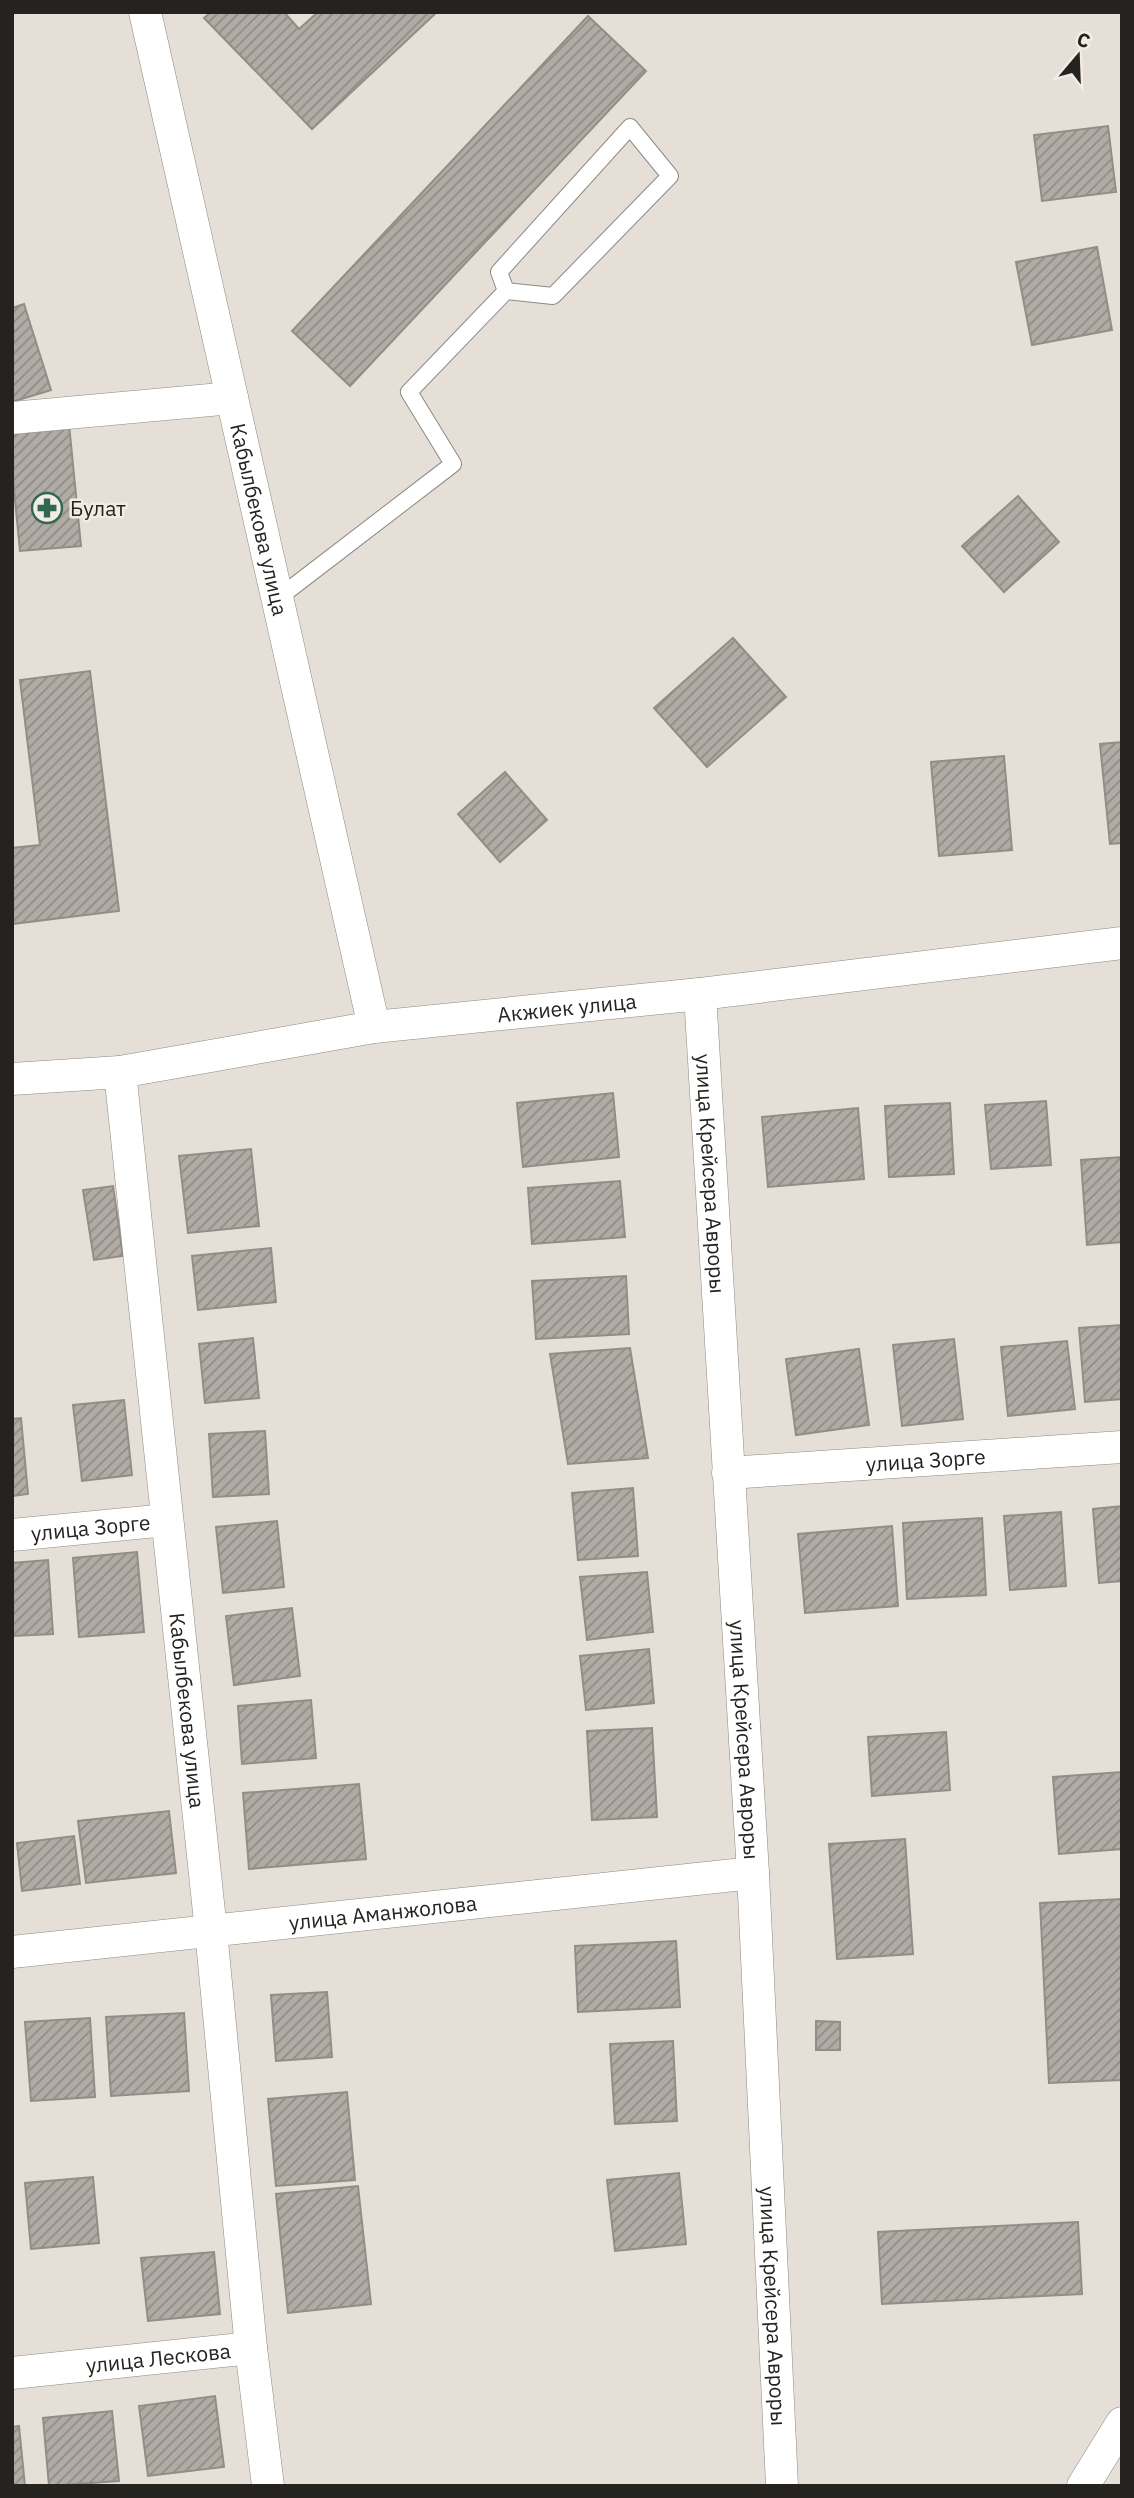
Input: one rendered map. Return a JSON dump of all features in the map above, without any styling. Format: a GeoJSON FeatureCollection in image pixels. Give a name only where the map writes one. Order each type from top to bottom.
{"type":"FeatureCollection","features":[{"type":"Feature","properties":{"kind":"street","name":"Кабылбекова улица"},"geometry":{"type":"LineString","coordinates":[[145,12],[374,1027]]}},
{"type":"Feature","properties":{"kind":"street"},"geometry":{"type":"LineString","coordinates":[[12,418],[232,398]]}},
{"type":"Feature","properties":{"kind":"street","name":"Акжиек улица"},"geometry":{"type":"LineString","coordinates":[[12,1079],[120,1072],[374,1027],[700,994],[1122,943]]}},
{"type":"Feature","properties":{"kind":"street","name":"улица Крейсера Авроры"},"geometry":{"type":"LineString","coordinates":[[700,994],[753,1873],[782,2486]]}},
{"type":"Feature","properties":{"kind":"street","name":"Кабылбекова улица"},"geometry":{"type":"LineString","coordinates":[[120,1072],[211,1931],[251,2348]]}},
{"type":"Feature","properties":{"kind":"street","name":"улица Зорге"},"geometry":{"type":"LineString","coordinates":[[728,1473],[1122,1447]]}},
{"type":"Feature","properties":{"kind":"street","name":"улица Зорге"},"geometry":{"type":"LineString","coordinates":[[12,1535],[167,1520]]}},
{"type":"Feature","properties":{"kind":"street","name":"улица Аманжолова"},"geometry":{"type":"LineString","coordinates":[[12,1952],[753,1873]]}},
{"type":"Feature","properties":{"kind":"street","name":"улица Лескова"},"geometry":{"type":"LineString","coordinates":[[12,2373],[251,2348],[268,2486]]}},
{"type":"Feature","properties":{"kind":"street"},"geometry":{"type":"LineString","coordinates":[[1083,2486],[1122,2423]]}},
{"type":"Feature","properties":{"kind":"lane"},"geometry":{"type":"LineString","coordinates":[[629,127],[670,176],[553,296],[506,291],[499,272],[629,127]]}},
{"type":"Feature","properties":{"kind":"lane"},"geometry":{"type":"LineString","coordinates":[[277,599],[453,464],[409,393],[506,291]]}},
{"type":"Feature","properties":{"kind":"building"},"geometry":{"type":"Polygon","coordinates":[[[211,12],[284,12],[299,29],[318,12],[437,12],[312,129],[204,18],[211,12]]]}},
{"type":"Feature","properties":{"kind":"building"},"geometry":{"type":"Polygon","coordinates":[[[588,16],[646,71],[350,386],[292,331],[588,16]]]}},
{"type":"Feature","properties":{"kind":"building"},"geometry":{"type":"Polygon","coordinates":[[[1108,126],[1116,192],[1042,201],[1034,135],[1108,126]]]}},
{"type":"Feature","properties":{"kind":"building"},"geometry":{"type":"Polygon","coordinates":[[[1097,247],[1112,330],[1032,345],[1016,262],[1097,247]]]}},
{"type":"Feature","properties":{"kind":"building"},"geometry":{"type":"Polygon","coordinates":[[[24,304],[51,390],[12,402],[12,308],[24,304]]]}},
{"type":"Feature","properties":{"kind":"building","name":"Булат"},"geometry":{"type":"Polygon","coordinates":[[[69,424],[81,546],[20,551],[12,469],[12,429],[69,424]]]}},
{"type":"Feature","properties":{"kind":"building"},"geometry":{"type":"Polygon","coordinates":[[[1018,496],[1059,542],[1004,592],[962,546],[1018,496]]]}},
{"type":"Feature","properties":{"kind":"building"},"geometry":{"type":"Polygon","coordinates":[[[733,638],[786,697],[707,767],[654,708],[733,638]]]}},
{"type":"Feature","properties":{"kind":"building"},"geometry":{"type":"Polygon","coordinates":[[[90,671],[119,911],[12,924],[12,848],[40,845],[20,680],[90,671]]]}},
{"type":"Feature","properties":{"kind":"building"},"geometry":{"type":"Polygon","coordinates":[[[1122,742],[1122,843],[1110,844],[1100,744],[1122,742]]]}},
{"type":"Feature","properties":{"kind":"building"},"geometry":{"type":"Polygon","coordinates":[[[1004,756],[1012,850],[939,856],[931,762],[1004,756]]]}},
{"type":"Feature","properties":{"kind":"building"},"geometry":{"type":"Polygon","coordinates":[[[505,772],[547,820],[500,862],[458,814],[505,772]]]}},
{"type":"Feature","properties":{"kind":"building"},"geometry":{"type":"Polygon","coordinates":[[[613,1093],[619,1157],[523,1167],[517,1103],[613,1093]]]}},
{"type":"Feature","properties":{"kind":"building"},"geometry":{"type":"Polygon","coordinates":[[[1046,1101],[1051,1165],[991,1169],[985,1105],[1046,1101]]]}},
{"type":"Feature","properties":{"kind":"building"},"geometry":{"type":"Polygon","coordinates":[[[950,1103],[954,1174],[889,1177],[885,1106],[950,1103]]]}},
{"type":"Feature","properties":{"kind":"building"},"geometry":{"type":"Polygon","coordinates":[[[858,1108],[864,1179],[768,1187],[762,1117],[858,1108]]]}},
{"type":"Feature","properties":{"kind":"building"},"geometry":{"type":"Polygon","coordinates":[[[251,1149],[259,1226],[188,1233],[179,1156],[251,1149]]]}},
{"type":"Feature","properties":{"kind":"building"},"geometry":{"type":"Polygon","coordinates":[[[1122,1157],[1122,1242],[1087,1245],[1081,1160],[1122,1157]]]}},
{"type":"Feature","properties":{"kind":"building"},"geometry":{"type":"Polygon","coordinates":[[[620,1181],[625,1237],[532,1244],[528,1188],[620,1181]]]}},
{"type":"Feature","properties":{"kind":"building"},"geometry":{"type":"Polygon","coordinates":[[[113,1186],[123,1256],[94,1260],[83,1190],[113,1186]]]}},
{"type":"Feature","properties":{"kind":"building"},"geometry":{"type":"Polygon","coordinates":[[[271,1248],[276,1302],[198,1310],[192,1256],[271,1248]]]}},
{"type":"Feature","properties":{"kind":"building"},"geometry":{"type":"Polygon","coordinates":[[[626,1276],[629,1334],[536,1339],[532,1281],[626,1276]]]}},
{"type":"Feature","properties":{"kind":"building"},"geometry":{"type":"Polygon","coordinates":[[[1122,1325],[1122,1399],[1085,1402],[1079,1328],[1122,1325]]]}},
{"type":"Feature","properties":{"kind":"building"},"geometry":{"type":"Polygon","coordinates":[[[253,1338],[259,1398],[205,1403],[199,1344],[253,1338]]]}},
{"type":"Feature","properties":{"kind":"building"},"geometry":{"type":"Polygon","coordinates":[[[954,1339],[963,1419],[902,1426],[893,1345],[954,1339]]]}},
{"type":"Feature","properties":{"kind":"building"},"geometry":{"type":"Polygon","coordinates":[[[1067,1341],[1075,1409],[1008,1416],[1001,1347],[1067,1341]]]}},
{"type":"Feature","properties":{"kind":"building"},"geometry":{"type":"Polygon","coordinates":[[[630,1348],[648,1458],[568,1464],[550,1354],[630,1348]]]}},
{"type":"Feature","properties":{"kind":"building"},"geometry":{"type":"Polygon","coordinates":[[[859,1349],[869,1425],[796,1435],[786,1359],[859,1349]]]}},
{"type":"Feature","properties":{"kind":"building"},"geometry":{"type":"Polygon","coordinates":[[[124,1400],[132,1475],[82,1481],[73,1405],[124,1400]]]}},
{"type":"Feature","properties":{"kind":"building"},"geometry":{"type":"Polygon","coordinates":[[[21,1418],[28,1494],[12,1496],[12,1419],[21,1418]]]}},
{"type":"Feature","properties":{"kind":"building"},"geometry":{"type":"Polygon","coordinates":[[[265,1431],[269,1494],[213,1497],[209,1434],[265,1431]]]}},
{"type":"Feature","properties":{"kind":"building"},"geometry":{"type":"Polygon","coordinates":[[[633,1488],[638,1556],[578,1560],[572,1493],[633,1488]]]}},
{"type":"Feature","properties":{"kind":"building"},"geometry":{"type":"Polygon","coordinates":[[[1122,1506],[1122,1581],[1099,1583],[1093,1509],[1122,1506]]]}},
{"type":"Feature","properties":{"kind":"building"},"geometry":{"type":"Polygon","coordinates":[[[1061,1512],[1066,1586],[1010,1590],[1004,1516],[1061,1512]]]}},
{"type":"Feature","properties":{"kind":"building"},"geometry":{"type":"Polygon","coordinates":[[[982,1518],[986,1595],[907,1599],[903,1523],[982,1518]]]}},
{"type":"Feature","properties":{"kind":"building"},"geometry":{"type":"Polygon","coordinates":[[[277,1521],[284,1587],[223,1593],[216,1527],[277,1521]]]}},
{"type":"Feature","properties":{"kind":"building"},"geometry":{"type":"Polygon","coordinates":[[[892,1526],[898,1606],[805,1613],[798,1534],[892,1526]]]}},
{"type":"Feature","properties":{"kind":"building"},"geometry":{"type":"Polygon","coordinates":[[[137,1552],[144,1632],[79,1637],[73,1558],[137,1552]]]}},
{"type":"Feature","properties":{"kind":"building"},"geometry":{"type":"Polygon","coordinates":[[[48,1560],[53,1634],[12,1636],[12,1563],[48,1560]]]}},
{"type":"Feature","properties":{"kind":"building"},"geometry":{"type":"Polygon","coordinates":[[[647,1572],[653,1632],[587,1640],[580,1577],[647,1572]]]}},
{"type":"Feature","properties":{"kind":"building"},"geometry":{"type":"Polygon","coordinates":[[[292,1608],[300,1676],[234,1685],[226,1616],[292,1608]]]}},
{"type":"Feature","properties":{"kind":"building"},"geometry":{"type":"Polygon","coordinates":[[[649,1649],[654,1703],[586,1710],[580,1656],[649,1649]]]}},
{"type":"Feature","properties":{"kind":"building"},"geometry":{"type":"Polygon","coordinates":[[[311,1700],[316,1758],[242,1764],[238,1706],[311,1700]]]}},
{"type":"Feature","properties":{"kind":"building"},"geometry":{"type":"Polygon","coordinates":[[[652,1728],[657,1817],[592,1820],[587,1731],[652,1728]]]}},
{"type":"Feature","properties":{"kind":"building"},"geometry":{"type":"Polygon","coordinates":[[[946,1732],[950,1790],[872,1796],[868,1737],[946,1732]]]}},
{"type":"Feature","properties":{"kind":"building"},"geometry":{"type":"Polygon","coordinates":[[[1122,1772],[1122,1849],[1059,1854],[1053,1777],[1122,1772]]]}},
{"type":"Feature","properties":{"kind":"building"},"geometry":{"type":"Polygon","coordinates":[[[359,1784],[366,1859],[249,1869],[243,1793],[359,1784]]]}},
{"type":"Feature","properties":{"kind":"building"},"geometry":{"type":"Polygon","coordinates":[[[169,1811],[176,1873],[86,1883],[78,1821],[169,1811]]]}},
{"type":"Feature","properties":{"kind":"building"},"geometry":{"type":"Polygon","coordinates":[[[74,1836],[80,1884],[22,1891],[17,1843],[74,1836]]]}},
{"type":"Feature","properties":{"kind":"building"},"geometry":{"type":"Polygon","coordinates":[[[905,1839],[913,1954],[837,1959],[829,1844],[905,1839]]]}},
{"type":"Feature","properties":{"kind":"building"},"geometry":{"type":"Polygon","coordinates":[[[1122,1899],[1122,2080],[1049,2083],[1040,1903],[1122,1899]]]}},
{"type":"Feature","properties":{"kind":"building"},"geometry":{"type":"Polygon","coordinates":[[[676,1941],[680,2007],[578,2012],[575,1946],[676,1941]]]}},
{"type":"Feature","properties":{"kind":"building"},"geometry":{"type":"Polygon","coordinates":[[[327,1992],[332,2057],[276,2061],[271,1995],[327,1992]]]}},
{"type":"Feature","properties":{"kind":"building"},"geometry":{"type":"Polygon","coordinates":[[[184,2013],[189,2091],[111,2096],[106,2017],[184,2013]]]}},
{"type":"Feature","properties":{"kind":"building"},"geometry":{"type":"Polygon","coordinates":[[[90,2018],[95,2097],[31,2101],[25,2022],[90,2018]]]}},
{"type":"Feature","properties":{"kind":"building"},"geometry":{"type":"Polygon","coordinates":[[[816,2021],[840,2022],[840,2050],[816,2050],[816,2021]]]}},
{"type":"Feature","properties":{"kind":"building"},"geometry":{"type":"Polygon","coordinates":[[[673,2041],[677,2121],[615,2124],[610,2044],[673,2041]]]}},
{"type":"Feature","properties":{"kind":"building"},"geometry":{"type":"Polygon","coordinates":[[[347,2092],[355,2180],[276,2186],[268,2099],[347,2092]]]}},
{"type":"Feature","properties":{"kind":"building"},"geometry":{"type":"Polygon","coordinates":[[[679,2173],[686,2244],[615,2251],[607,2180],[679,2173]]]}},
{"type":"Feature","properties":{"kind":"building"},"geometry":{"type":"Polygon","coordinates":[[[93,2177],[99,2243],[31,2249],[25,2183],[93,2177]]]}},
{"type":"Feature","properties":{"kind":"building"},"geometry":{"type":"Polygon","coordinates":[[[358,2186],[371,2304],[288,2313],[276,2194],[358,2186]]]}},
{"type":"Feature","properties":{"kind":"building"},"geometry":{"type":"Polygon","coordinates":[[[1078,2222],[1082,2294],[882,2304],[878,2232],[1078,2222]]]}},
{"type":"Feature","properties":{"kind":"building"},"geometry":{"type":"Polygon","coordinates":[[[214,2252],[220,2314],[148,2321],[141,2258],[214,2252]]]}},
{"type":"Feature","properties":{"kind":"building"},"geometry":{"type":"Polygon","coordinates":[[[215,2396],[224,2467],[148,2476],[139,2406],[215,2396]]]}},
{"type":"Feature","properties":{"kind":"building"},"geometry":{"type":"Polygon","coordinates":[[[112,2411],[119,2481],[49,2486],[43,2418],[112,2411]]]}},
{"type":"Feature","properties":{"kind":"building"},"geometry":{"type":"Polygon","coordinates":[[[19,2426],[25,2486],[12,2486],[12,2427],[19,2426]]]}},
{"type":"Feature","properties":{"kind":"place","name":"Булат"},"geometry":{"type":"Point","coordinates":[47,508]}}]}
